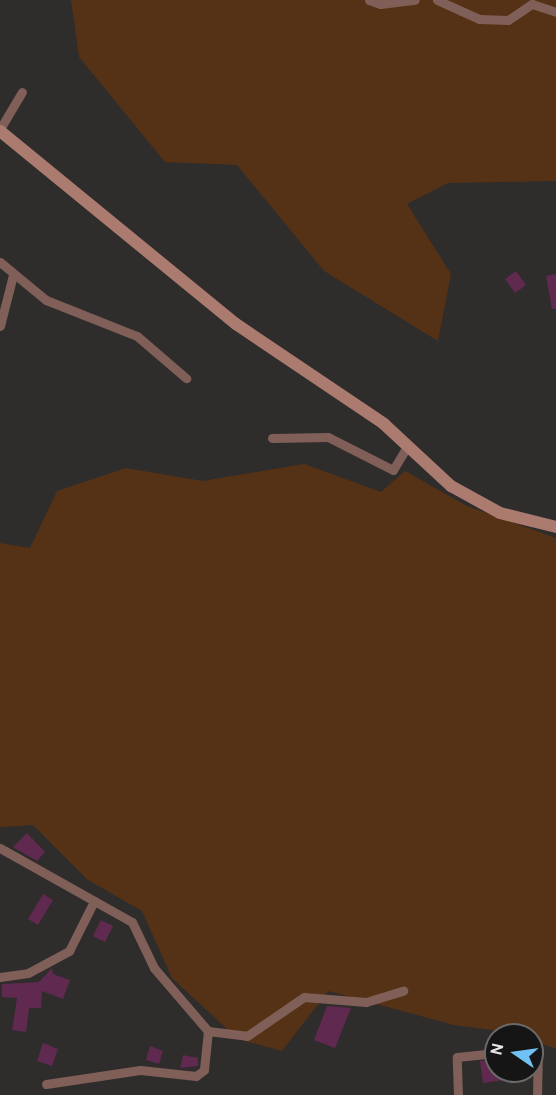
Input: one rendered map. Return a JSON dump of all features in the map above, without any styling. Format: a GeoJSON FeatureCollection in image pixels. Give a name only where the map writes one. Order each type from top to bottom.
{"type":"FeatureCollection","features":[{"type":"Feature","properties":{"kind":"street"},"geometry":{"type":"LineString","coordinates":[[369,0],[380,4],[415,0]]}},
{"type":"Feature","properties":{"kind":"street"},"geometry":{"type":"LineString","coordinates":[[437,0],[479,19],[508,20],[532,4],[556,12]]}},
{"type":"Feature","properties":{"kind":"street"},"geometry":{"type":"LineString","coordinates":[[22,92],[0,130],[236,324],[384,424],[407,447],[472,500],[556,527]]}},
{"type":"Feature","properties":{"kind":"street"},"geometry":{"type":"LineString","coordinates":[[0,262],[46,300],[137,336],[186,378]]}},
{"type":"Feature","properties":{"kind":"street"},"geometry":{"type":"LineString","coordinates":[[0,326],[13,275]]}},
{"type":"Feature","properties":{"kind":"street"},"geometry":{"type":"LineString","coordinates":[[272,438],[328,437],[393,470],[407,447]]}},
{"type":"Feature","properties":{"kind":"street"},"geometry":{"type":"LineString","coordinates":[[0,848],[132,922],[154,968],[208,1031],[247,1036],[304,997],[366,1002],[403,991]]}},
{"type":"Feature","properties":{"kind":"street"},"geometry":{"type":"LineString","coordinates":[[0,977],[28,973],[69,951],[94,901]]}},
{"type":"Feature","properties":{"kind":"street"},"geometry":{"type":"LineString","coordinates":[[46,1084],[140,1070],[196,1076],[204,1070],[208,1031]]}},
{"type":"Feature","properties":{"kind":"street"},"geometry":{"type":"LineString","coordinates":[[458,1095],[457,1058],[484,1055]]}},
{"type":"Feature","properties":{"kind":"shaded area"},"geometry":{"type":"Polygon","coordinates":[[[71,0],[556,0],[556,181],[448,183],[407,204],[451,274],[438,341],[324,271],[237,165],[165,162],[79,57],[71,0]]]}},
{"type":"Feature","properties":{"kind":"shaded area"},"geometry":{"type":"Polygon","coordinates":[[[304,464],[381,492],[405,471],[467,506],[556,538],[556,1049],[544,1044],[544,1023],[484,1023],[484,1029],[454,1025],[328,991],[282,1051],[238,1039],[172,978],[142,911],[88,880],[33,825],[0,827],[0,543],[30,548],[57,491],[126,468],[203,481],[304,464]]]}},
{"type":"Feature","properties":{"kind":"building"},"geometry":{"type":"Polygon","coordinates":[[[516,271],[526,285],[515,293],[505,279],[516,271]]]}},
{"type":"Feature","properties":{"kind":"building"},"geometry":{"type":"Polygon","coordinates":[[[556,274],[556,309],[552,309],[546,276],[556,274]]]}},
{"type":"Feature","properties":{"kind":"building"},"geometry":{"type":"Polygon","coordinates":[[[27,833],[45,852],[37,861],[13,847],[27,833]]]}},
{"type":"Feature","properties":{"kind":"building"},"geometry":{"type":"Polygon","coordinates":[[[43,894],[53,900],[38,925],[28,919],[43,894]]]}},
{"type":"Feature","properties":{"kind":"building"},"geometry":{"type":"Polygon","coordinates":[[[101,920],[113,926],[105,942],[93,936],[101,920]]]}},
{"type":"Feature","properties":{"kind":"building"},"geometry":{"type":"Polygon","coordinates":[[[52,968],[53,974],[70,980],[63,999],[42,991],[41,1008],[29,1008],[26,1032],[12,1030],[17,998],[2,997],[2,984],[39,982],[52,968]]]}},
{"type":"Feature","properties":{"kind":"building"},"geometry":{"type":"Polygon","coordinates":[[[327,1006],[351,1008],[335,1048],[314,1040],[327,1006]]]}},
{"type":"Feature","properties":{"kind":"building"},"geometry":{"type":"Polygon","coordinates":[[[43,1043],[58,1049],[52,1066],[37,1061],[43,1043]]]}},
{"type":"Feature","properties":{"kind":"building"},"geometry":{"type":"Polygon","coordinates":[[[150,1046],[163,1051],[159,1064],[146,1060],[150,1046]]]}},
{"type":"Feature","properties":{"kind":"building"},"geometry":{"type":"Polygon","coordinates":[[[183,1055],[198,1058],[198,1066],[180,1068],[183,1055]]]}},
{"type":"Feature","properties":{"kind":"building"},"geometry":{"type":"Polygon","coordinates":[[[480,1061],[484,1061],[484,1083],[483,1083],[480,1061]]]}}]}
